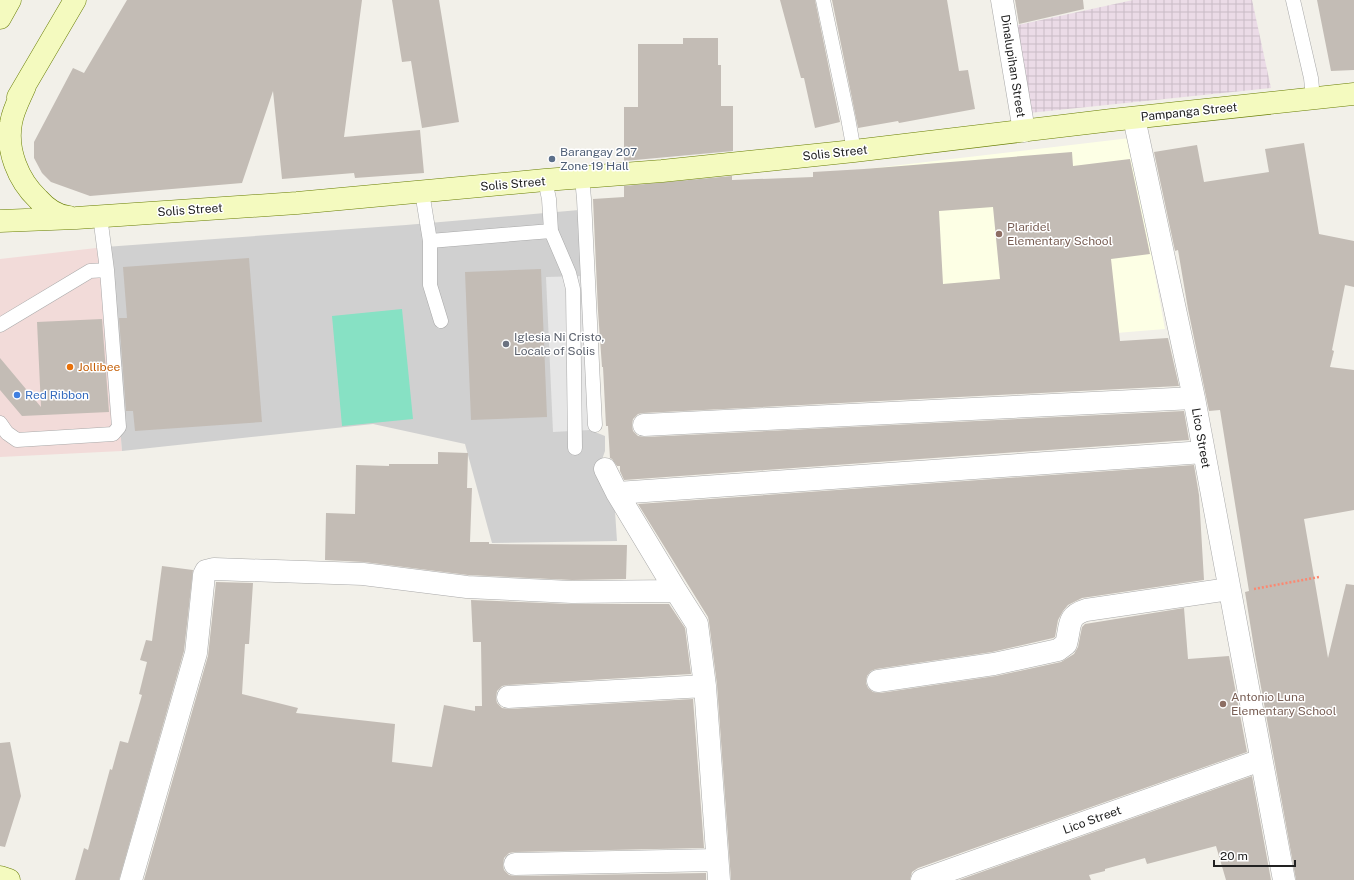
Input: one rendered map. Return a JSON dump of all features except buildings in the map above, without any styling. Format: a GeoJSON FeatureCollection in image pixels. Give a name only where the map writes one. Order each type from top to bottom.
{"type":"FeatureCollection","features":[{"type":"Feature","properties":{"kind":"street"},"geometry":{"type":"LineString","coordinates":[[0,18],[10,0]]}},
{"type":"Feature","properties":{"kind":"street"},"geometry":{"type":"LineString","coordinates":[[0,126],[75,0]]}},
{"type":"Feature","properties":{"kind":"street","name":"Dinalupihan Street"},"geometry":{"type":"LineString","coordinates":[[1002,0],[1024,132]]}},
{"type":"Feature","properties":{"kind":"street"},"geometry":{"type":"LineString","coordinates":[[25,86],[16,105],[11,123],[10,140],[13,159],[21,177],[31,193],[45,206],[61,217],[76,218]]}},
{"type":"Feature","properties":{"kind":"street","name":"Pampanga Street"},"geometry":{"type":"LineString","coordinates":[[1024,132],[1134,118],[1354,94]]}},
{"type":"Feature","properties":{"kind":"street","name":"Lico Street"},"geometry":{"type":"LineString","coordinates":[[1134,118],[1194,398],[1284,880]]}},
{"type":"Feature","properties":{"kind":"street","name":"Solis Street"},"geometry":{"type":"LineString","coordinates":[[0,221],[76,218],[297,203],[545,180],[662,171],[1024,132]]}},
{"type":"Feature","properties":{"kind":"street"},"geometry":{"type":"LineString","coordinates":[[644,426],[1194,398]]}},
{"type":"Feature","properties":{"kind":"street"},"geometry":{"type":"LineString","coordinates":[[617,493],[1204,452]]}},
{"type":"Feature","properties":{"kind":"street"},"geometry":{"type":"LineString","coordinates":[[515,864],[718,870],[705,686],[697,624],[676,592],[617,493],[605,469]]}},
{"type":"Feature","properties":{"kind":"street"},"geometry":{"type":"LineString","coordinates":[[131,880],[196,654],[204,575],[206,571],[214,569],[363,574],[467,587],[572,592],[676,592]]}},
{"type":"Feature","properties":{"kind":"street"},"geometry":{"type":"LineString","coordinates":[[878,681],[994,664],[1058,650],[1066,644],[1072,618],[1078,612],[1229,589]]}},
{"type":"Feature","properties":{"kind":"street"},"geometry":{"type":"LineString","coordinates":[[508,697],[705,686]]}},
{"type":"Feature","properties":{"kind":"street","name":"Lico Street"},"geometry":{"type":"LineString","coordinates":[[922,880],[1261,760]]}},
{"type":"Feature","properties":{"kind":"street"},"geometry":{"type":"LineString","coordinates":[[0,877],[9,880]]}},
{"type":"Feature","properties":{"kind":"lane"},"geometry":{"type":"LineString","coordinates":[[823,0],[854,151]]}},
{"type":"Feature","properties":{"kind":"lane"},"geometry":{"type":"LineString","coordinates":[[1293,0],[1311,78],[1314,98]]}},
{"type":"Feature","properties":{"kind":"lane"},"geometry":{"type":"LineString","coordinates":[[582,178],[595,425]]}},
{"type":"Feature","properties":{"kind":"lane"},"geometry":{"type":"LineString","coordinates":[[545,180],[549,198],[551,231],[569,273],[573,288],[575,448]]}},
{"type":"Feature","properties":{"kind":"lane"},"geometry":{"type":"LineString","coordinates":[[422,192],[430,241],[430,285],[441,321]]}},
{"type":"Feature","properties":{"kind":"lane"},"geometry":{"type":"LineString","coordinates":[[0,423],[7,434],[17,440],[113,434],[119,427],[107,270],[100,216]]}},
{"type":"Feature","properties":{"kind":"lane"},"geometry":{"type":"LineString","coordinates":[[430,241],[551,231]]}},
{"type":"Feature","properties":{"kind":"lane"},"geometry":{"type":"LineString","coordinates":[[0,325],[90,270],[107,270]]}},
{"type":"Feature","properties":{"kind":"path"},"geometry":{"type":"LineString","coordinates":[[1229,589],[1248,590],[1319,577]]}},
{"type":"Feature","properties":{"kind":"shaded area"},"geometry":{"type":"Polygon","coordinates":[[[1133,0],[1252,0],[1271,88],[1029,113],[1014,26],[1133,0]]]}},
{"type":"Feature","properties":{"kind":"shaded area","name":"Plaridel Elementary School"},"geometry":{"type":"Polygon","coordinates":[[[1130,138],[1165,329],[959,346],[849,171],[1130,138]]]}},
{"type":"Feature","properties":{"kind":"shaded area"},"geometry":{"type":"Polygon","coordinates":[[[579,210],[590,430],[605,436],[605,451],[599,468],[614,496],[617,541],[492,543],[465,444],[373,424],[122,451],[105,247],[406,225],[579,210]]]}},
{"type":"Feature","properties":{"kind":"shaded area"},"geometry":{"type":"Polygon","coordinates":[[[105,247],[122,451],[0,457],[0,259],[105,247]]]}},
{"type":"Feature","properties":{"kind":"shaded area"},"geometry":{"type":"Polygon","coordinates":[[[583,276],[590,430],[553,432],[546,277],[583,276]]]}},
{"type":"Feature","properties":{"kind":"green space"},"geometry":{"type":"Polygon","coordinates":[[[402,309],[413,419],[342,426],[332,316],[402,309]]]}},
{"type":"Feature","properties":{"kind":"place","name":"Barangay 207 Zone 19 Hall"},"geometry":{"type":"Point","coordinates":[552,159]}},
{"type":"Feature","properties":{"kind":"place","name":"Plaridel Elementary School"},"geometry":{"type":"Point","coordinates":[999,234]}},
{"type":"Feature","properties":{"kind":"place","name":"Iglesia Ni Cristo, Locale of Solis"},"geometry":{"type":"Point","coordinates":[506,344]}},
{"type":"Feature","properties":{"kind":"place","name":"Jollibee"},"geometry":{"type":"Point","coordinates":[70,367]}},
{"type":"Feature","properties":{"kind":"place","name":"Red Ribbon"},"geometry":{"type":"Point","coordinates":[17,395]}},
{"type":"Feature","properties":{"kind":"place","name":"Antonio Luna Elementary School"},"geometry":{"type":"Point","coordinates":[1223,704]}}]}
